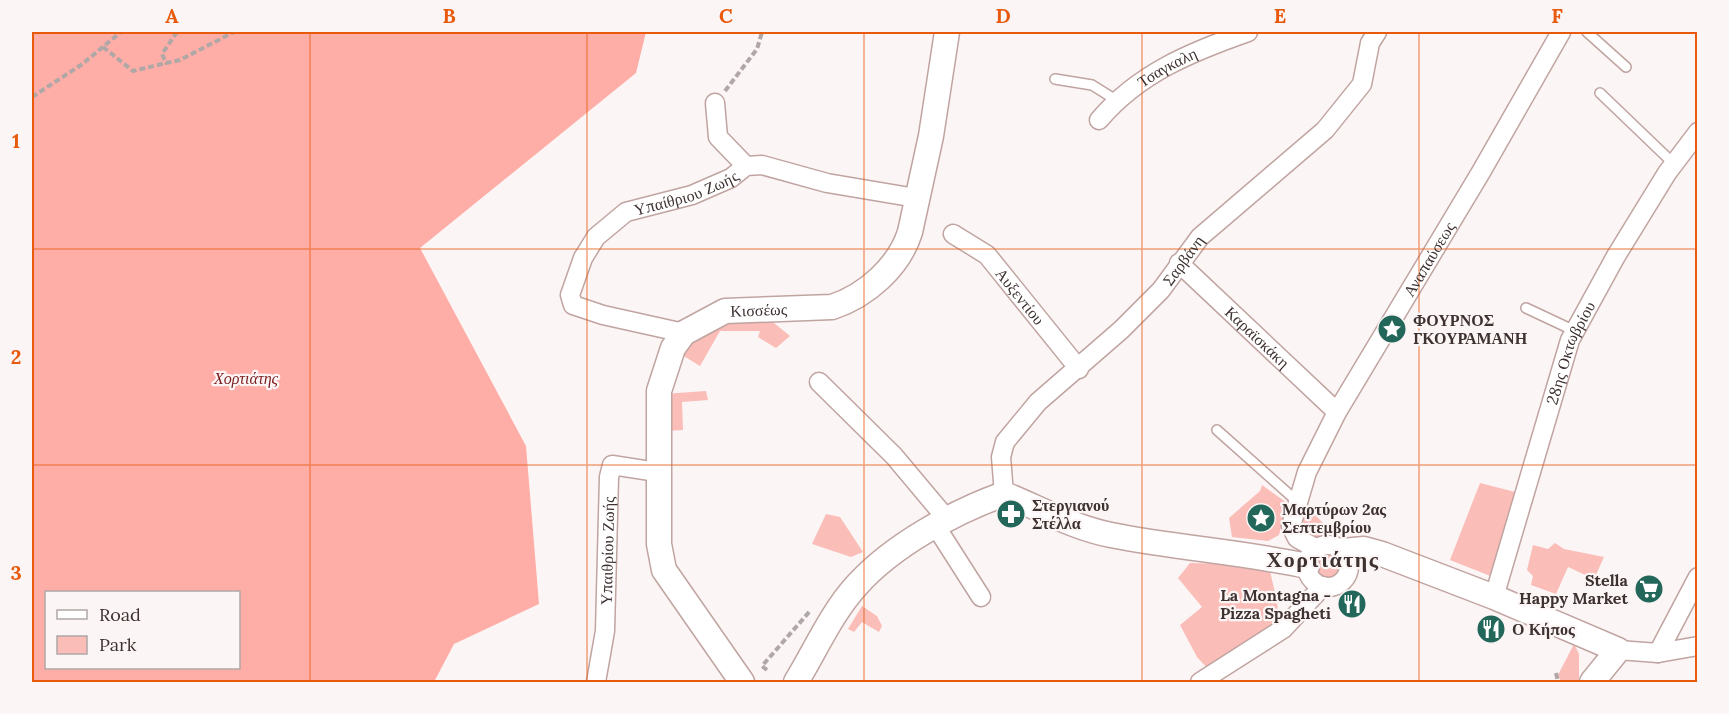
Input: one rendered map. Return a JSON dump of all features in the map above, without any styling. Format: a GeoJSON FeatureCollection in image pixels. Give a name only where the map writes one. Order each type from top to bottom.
{"type":"FeatureCollection","features":[{"type":"Feature","properties":{"kind":"street","name":"Κισσέως"},"geometry":{"type":"LineString","coordinates":[[684,333],[725,311],[832,307],[859,296],[895,262],[906,246],[931,136],[947,32]]}},
{"type":"Feature","properties":{"kind":"street","name":"Τσαγκαλη"},"geometry":{"type":"LineString","coordinates":[[1099,120],[1116,100],[1185,54],[1248,32]]}},
{"type":"Feature","properties":{"kind":"street","name":"Αναπαύσεως"},"geometry":{"type":"LineString","coordinates":[[1312,557],[1291,526],[1307,472],[1337,412],[1481,172],[1561,32]]}},
{"type":"Feature","properties":{"kind":"street","name":"Σαρβάνη"},"geometry":{"type":"LineString","coordinates":[[1004,494],[1001,457],[1005,442],[1038,402],[1079,369],[1161,290],[1179,262],[1200,237],[1325,130],[1362,84],[1369,35]]}},
{"type":"Feature","properties":{"kind":"street","name":"Υπαίθριου Ζωής"},"geometry":{"type":"LineString","coordinates":[[715,103],[718,137],[746,166]]}},
{"type":"Feature","properties":{"kind":"street","name":"28ης Οκτωβρίου"},"geometry":{"type":"LineString","coordinates":[[1494,597],[1570,340],[1616,256],[1674,164],[1698,132]]}},
{"type":"Feature","properties":{"kind":"street","name":"Υπαίθριου Ζωής"},"geometry":{"type":"LineString","coordinates":[[684,333],[573,305],[570,295],[583,258],[596,237],[626,212],[692,195],[731,178],[746,166],[762,165],[826,183],[916,198]]}},
{"type":"Feature","properties":{"kind":"street","name":"Αυξεντίου"},"geometry":{"type":"LineString","coordinates":[[953,234],[987,255],[1079,369]]}},
{"type":"Feature","properties":{"kind":"street","name":"Καραϊσκάκη"},"geometry":{"type":"LineString","coordinates":[[1179,262],[1337,412]]}},
{"type":"Feature","properties":{"kind":"street"},"geometry":{"type":"LineString","coordinates":[[684,333],[673,348],[659,392],[657,472],[659,544],[664,570],[742,682]]}},
{"type":"Feature","properties":{"kind":"street"},"geometry":{"type":"LineString","coordinates":[[819,382],[894,456],[941,521],[981,597]]}},
{"type":"Feature","properties":{"kind":"street","name":"Υπαιθρίου Ζωής"},"geometry":{"type":"LineString","coordinates":[[596,682],[604,631],[608,500],[612,465],[657,472]]}},
{"type":"Feature","properties":{"kind":"street"},"geometry":{"type":"LineString","coordinates":[[796,682],[856,585],[880,564],[941,521],[1004,494],[1076,525],[1110,535],[1262,556],[1312,557],[1330,545],[1342,551],[1364,549],[1494,597],[1618,650],[1658,653],[1698,646]]}},
{"type":"Feature","properties":{"kind":"street"},"geometry":{"type":"LineString","coordinates":[[1312,557],[1312,579],[1323,586],[1336,585],[1346,576],[1349,563],[1342,551]]}},
{"type":"Feature","properties":{"kind":"street"},"geometry":{"type":"LineString","coordinates":[[1658,653],[1698,578]]}},
{"type":"Feature","properties":{"kind":"street"},"geometry":{"type":"LineString","coordinates":[[1200,682],[1283,629],[1323,586]]}},
{"type":"Feature","properties":{"kind":"street"},"geometry":{"type":"LineString","coordinates":[[1592,682],[1618,650]]}},
{"type":"Feature","properties":{"kind":"lane"},"geometry":{"type":"LineString","coordinates":[[1587,32],[1626,67]]}},
{"type":"Feature","properties":{"kind":"lane"},"geometry":{"type":"LineString","coordinates":[[1055,79],[1092,85],[1116,100]]}},
{"type":"Feature","properties":{"kind":"lane"},"geometry":{"type":"LineString","coordinates":[[1600,93],[1674,164]]}},
{"type":"Feature","properties":{"kind":"lane"},"geometry":{"type":"LineString","coordinates":[[1526,308],[1575,331]]}},
{"type":"Feature","properties":{"kind":"lane"},"geometry":{"type":"LineString","coordinates":[[1217,430],[1299,503]]}},
{"type":"Feature","properties":{"kind":"path"},"geometry":{"type":"LineString","coordinates":[[32,97],[81,65],[121,32]]}},
{"type":"Feature","properties":{"kind":"path"},"geometry":{"type":"LineString","coordinates":[[166,63],[162,54],[177,32]]}},
{"type":"Feature","properties":{"kind":"path"},"geometry":{"type":"LineString","coordinates":[[103,47],[133,71],[180,60],[234,32]]}},
{"type":"Feature","properties":{"kind":"path"},"geometry":{"type":"LineString","coordinates":[[715,103],[757,49],[762,32]]}},
{"type":"Feature","properties":{"kind":"path"},"geometry":{"type":"LineString","coordinates":[[768,670],[762,666],[798,625]]}},
{"type":"Feature","properties":{"kind":"path"},"geometry":{"type":"LineString","coordinates":[[1556,674],[1558,682]]}},
{"type":"Feature","properties":{"kind":"green space","name":"Χορτιάτης"},"geometry":{"type":"Polygon","coordinates":[[[32,32],[646,32],[636,73],[420,248],[526,446],[539,604],[454,644],[434,682],[32,682],[32,32]]]}},
{"type":"Feature","properties":{"kind":"green space"},"geometry":{"type":"Polygon","coordinates":[[[754,316],[774,323],[790,336],[776,348],[758,337],[760,331],[720,331],[700,366],[682,355],[705,331],[754,316]]]}},
{"type":"Feature","properties":{"kind":"green space"},"geometry":{"type":"Polygon","coordinates":[[[706,391],[708,400],[682,402],[683,430],[667,431],[664,394],[706,391]]]}},
{"type":"Feature","properties":{"kind":"green space"},"geometry":{"type":"Polygon","coordinates":[[[1480,483],[1523,494],[1498,579],[1450,560],[1480,483]]]}},
{"type":"Feature","properties":{"kind":"green space"},"geometry":{"type":"Polygon","coordinates":[[[1262,485],[1287,503],[1279,535],[1268,541],[1232,537],[1229,518],[1260,491],[1262,485]]]}},
{"type":"Feature","properties":{"kind":"green space"},"geometry":{"type":"Polygon","coordinates":[[[1308,507],[1333,534],[1327,541],[1299,531],[1304,508],[1308,507]]]}},
{"type":"Feature","properties":{"kind":"green space"},"geometry":{"type":"Polygon","coordinates":[[[826,514],[840,517],[863,552],[851,557],[812,544],[826,514]]]}},
{"type":"Feature","properties":{"kind":"green space"},"geometry":{"type":"Polygon","coordinates":[[[1555,543],[1564,549],[1604,557],[1594,579],[1568,567],[1556,594],[1531,585],[1533,576],[1527,570],[1533,545],[1548,549],[1555,543]]]}},
{"type":"Feature","properties":{"kind":"green space"},"geometry":{"type":"Polygon","coordinates":[[[1328,554],[1337,557],[1340,566],[1337,575],[1328,578],[1319,575],[1316,566],[1319,557],[1328,554]]]}},
{"type":"Feature","properties":{"kind":"green space"},"geometry":{"type":"Polygon","coordinates":[[[1190,563],[1265,565],[1270,570],[1277,602],[1278,613],[1269,628],[1209,670],[1197,657],[1180,625],[1202,607],[1178,578],[1190,563]]]}},
{"type":"Feature","properties":{"kind":"green space"},"geometry":{"type":"Polygon","coordinates":[[[862,606],[877,616],[882,626],[879,632],[862,622],[854,632],[848,629],[862,606]]]}},
{"type":"Feature","properties":{"kind":"green space"},"geometry":{"type":"Polygon","coordinates":[[[1574,644],[1579,654],[1579,680],[1561,682],[1558,675],[1574,644]]]}},
{"type":"Feature","properties":{"kind":"place","name":"ΦΟΥΡΝΟΣ ΓΚΟΥΡΑΜΑΝΗ"},"geometry":{"type":"Point","coordinates":[1392,329]}},
{"type":"Feature","properties":{"kind":"place","name":"Στεργιανού Στέλλα"},"geometry":{"type":"Point","coordinates":[1011,514]}},
{"type":"Feature","properties":{"kind":"place","name":"Μαρτύρων 2ας Σεπτεμβρίου"},"geometry":{"type":"Point","coordinates":[1261,518]}},
{"type":"Feature","properties":{"kind":"place","name":"Stella Happy Market"},"geometry":{"type":"Point","coordinates":[1649,589]}},
{"type":"Feature","properties":{"kind":"place","name":"La Montagna - Pizza Spagheti"},"geometry":{"type":"Point","coordinates":[1352,604]}},
{"type":"Feature","properties":{"kind":"place","name":"Ο Κήπος"},"geometry":{"type":"Point","coordinates":[1491,629]}},
{"type":"Feature","properties":{"kind":"district","name":"Χορτιάτης"},"geometry":{"type":"Point","coordinates":[1323,559]}}]}
